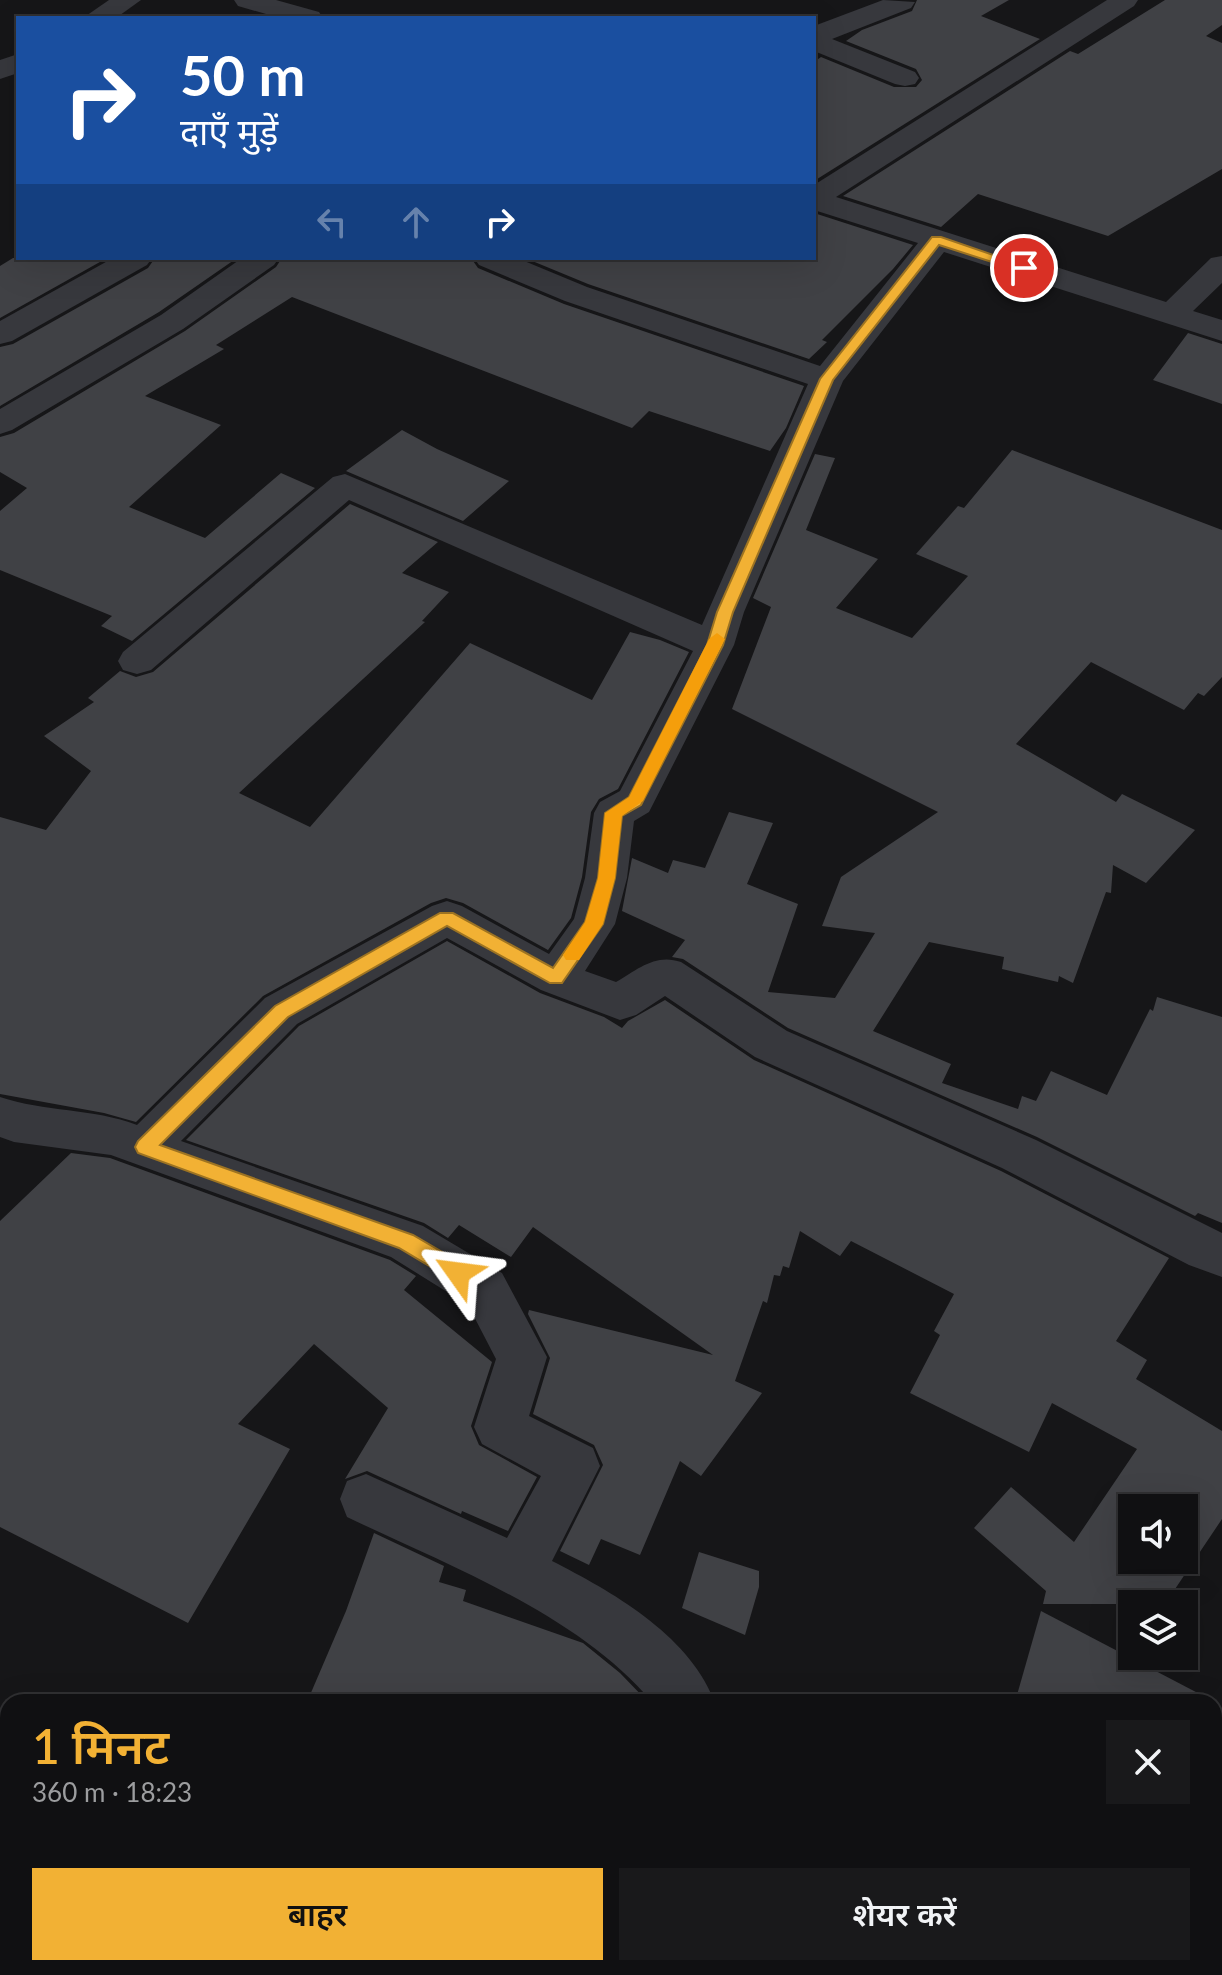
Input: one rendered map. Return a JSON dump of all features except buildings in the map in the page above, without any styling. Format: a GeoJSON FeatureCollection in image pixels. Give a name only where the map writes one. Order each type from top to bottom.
{"type":"FeatureCollection","features":[{"type":"Feature","properties":{"kind":"street"},"geometry":{"type":"LineString","coordinates":[[100,16],[128,0]]}},
{"type":"Feature","properties":{"kind":"street"},"geometry":{"type":"LineString","coordinates":[[247,0],[283,3],[306,16]]}},
{"type":"Feature","properties":{"kind":"street"},"geometry":{"type":"LineString","coordinates":[[816,37],[902,2],[899,0]]}},
{"type":"Feature","properties":{"kind":"street"},"geometry":{"type":"LineString","coordinates":[[816,198],[1125,0]]}},
{"type":"Feature","properties":{"kind":"street"},"geometry":{"type":"LineString","coordinates":[[816,39],[905,78]]}},
{"type":"Feature","properties":{"kind":"street"},"geometry":{"type":"LineString","coordinates":[[816,200],[1222,331]]}},
{"type":"Feature","properties":{"kind":"street"},"geometry":{"type":"LineString","coordinates":[[556,978],[594,924],[606,878],[614,813],[635,801],[715,645],[725,612],[827,379],[937,240]]}},
{"type":"Feature","properties":{"kind":"street"},"geometry":{"type":"LineString","coordinates":[[1,335],[132,260]]}},
{"type":"Feature","properties":{"kind":"street"},"geometry":{"type":"LineString","coordinates":[[0,423],[172,322],[260,260]]}},
{"type":"Feature","properties":{"kind":"street"},"geometry":{"type":"LineString","coordinates":[[495,260],[576,294],[827,379]]}},
{"type":"Feature","properties":{"kind":"street"},"geometry":{"type":"LineString","coordinates":[[1170,316],[1222,265]]}},
{"type":"Feature","properties":{"kind":"street"},"geometry":{"type":"LineString","coordinates":[[137,661],[345,485],[715,645]]}},
{"type":"Feature","properties":{"kind":"street"},"geometry":{"type":"LineString","coordinates":[[145,1147],[281,1011],[447,918],[556,978],[620,1002],[666,974],[771,1044],[1019,1154],[1206,1250],[1222,1255]]}},
{"type":"Feature","properties":{"kind":"street"},"geometry":{"type":"LineString","coordinates":[[0,1116],[14,1122],[113,1136],[145,1147],[317,1212],[406,1241],[485,1289],[522,1357],[500,1427],[574,1466],[517,1573]]}},
{"type":"Feature","properties":{"kind":"street"},"geometry":{"type":"LineString","coordinates":[[366,1499],[517,1573],[596,1616],[670,1677],[682,1694]]}},
{"type":"Feature","properties":{"kind":"slow traffic"},"geometry":{"type":"LineString","coordinates":[[572,955],[594,924],[606,878],[614,813],[635,801],[717,639]]}},
{"type":"Feature","properties":{"kind":"route"},"geometry":{"type":"LineString","coordinates":[[458,1273],[406,1241],[317,1212],[145,1147],[281,1011],[447,918],[556,978],[594,924],[606,878],[614,813],[635,801],[715,645],[725,612],[827,379],[937,240],[1024,268]]}}]}
